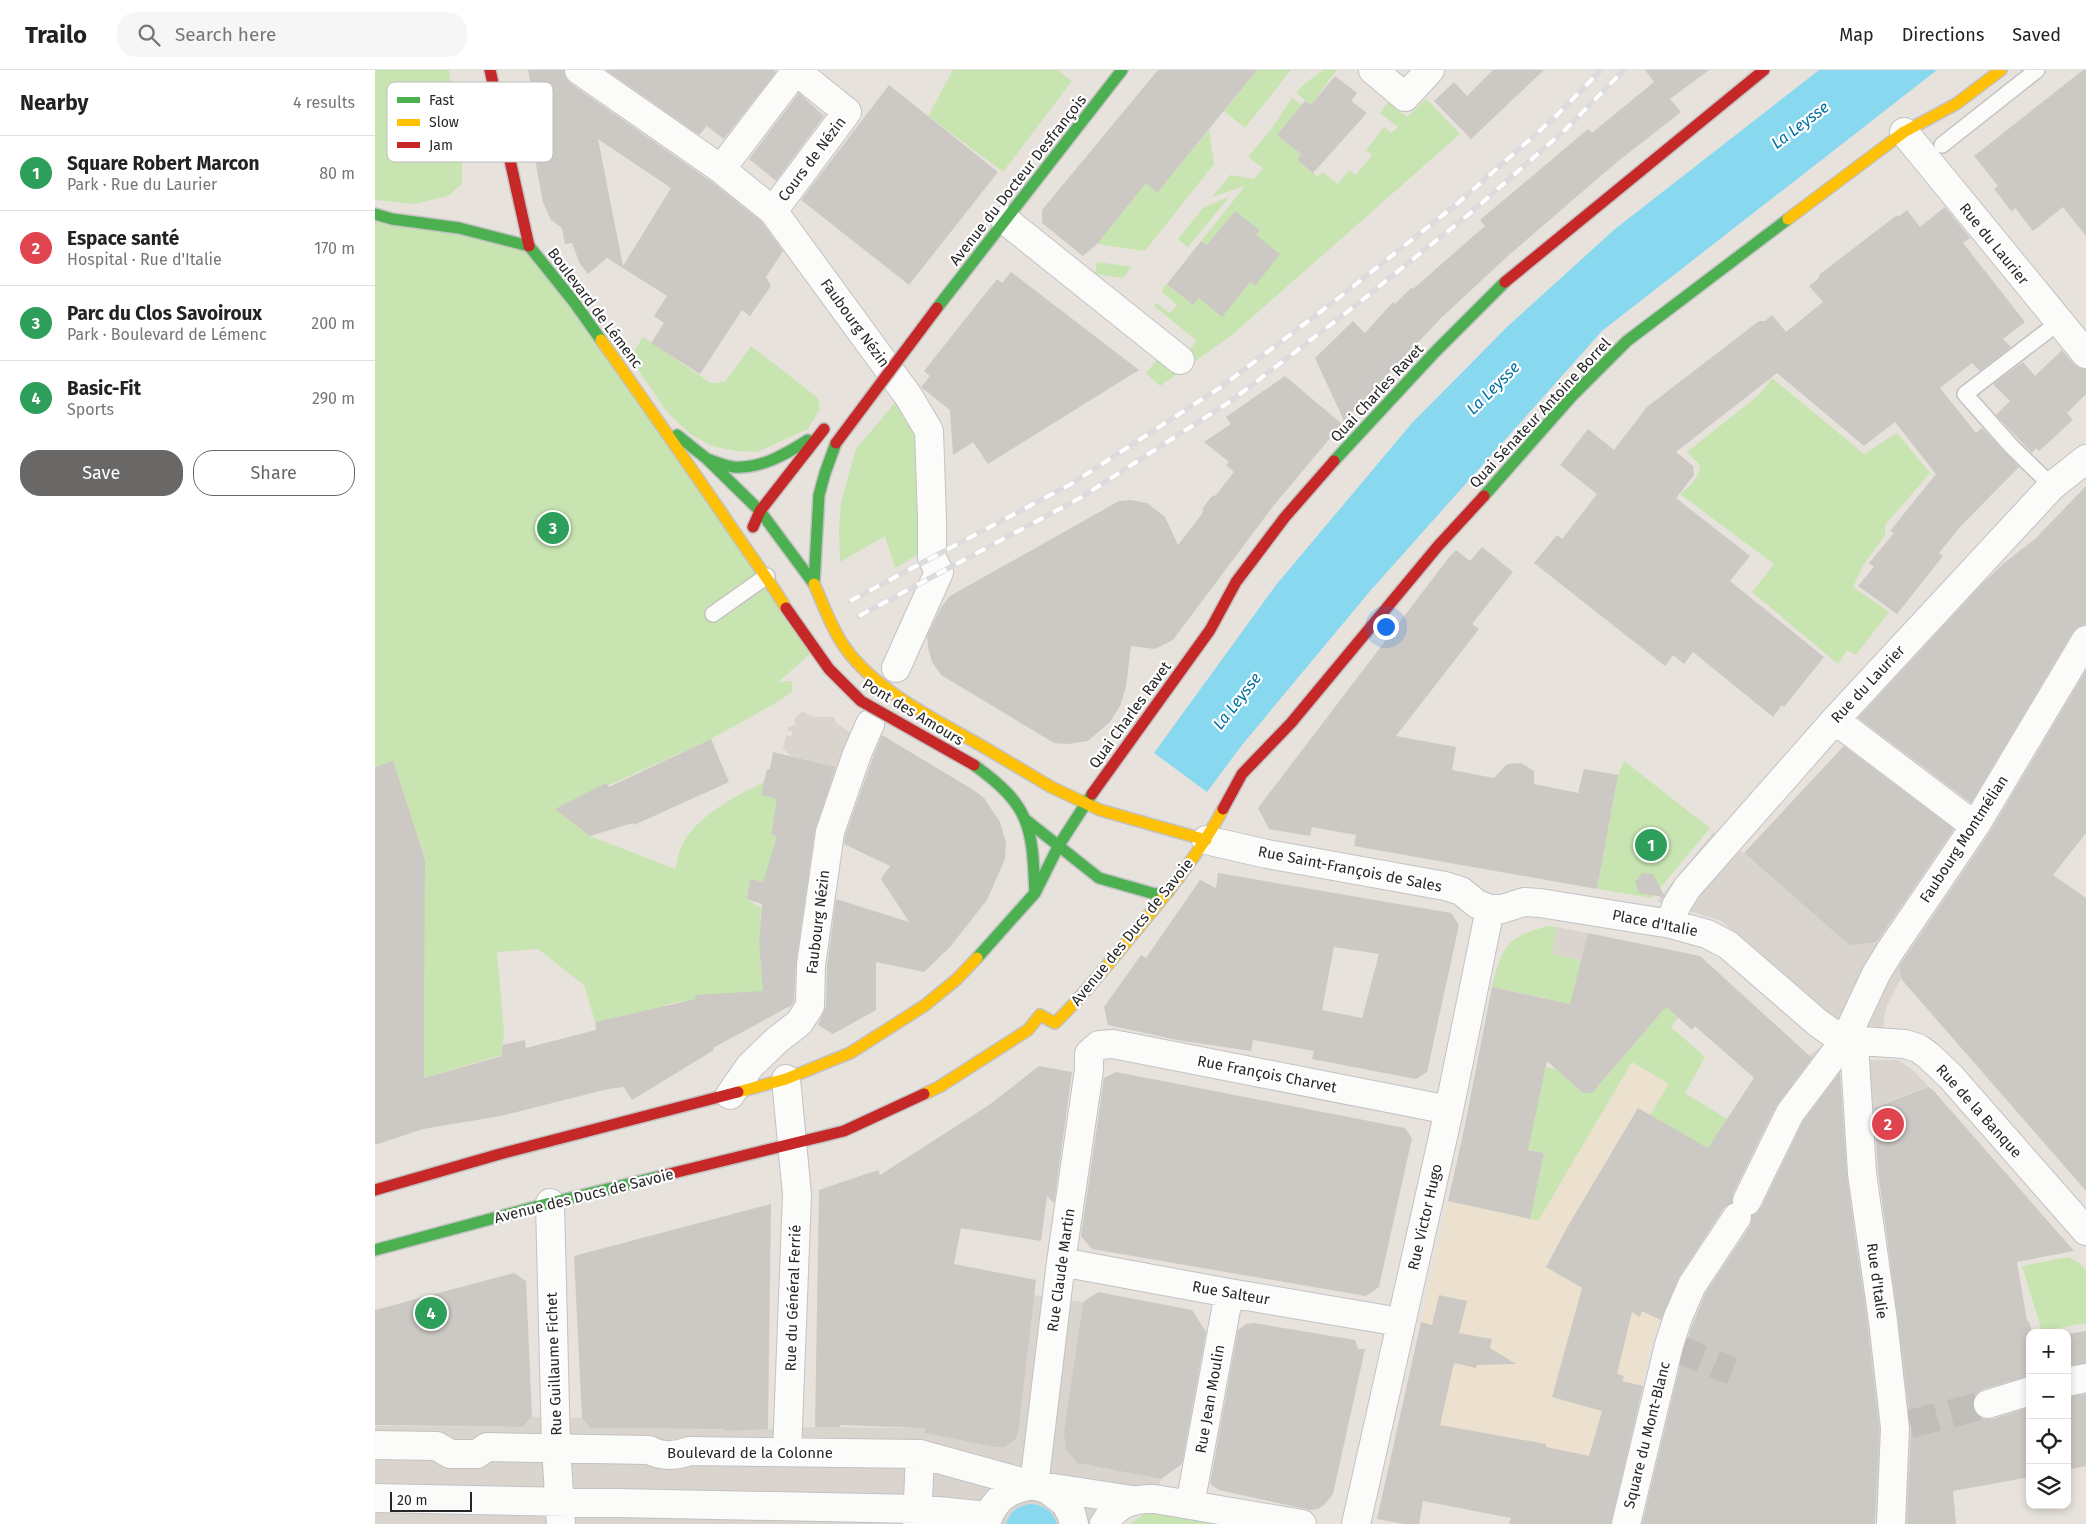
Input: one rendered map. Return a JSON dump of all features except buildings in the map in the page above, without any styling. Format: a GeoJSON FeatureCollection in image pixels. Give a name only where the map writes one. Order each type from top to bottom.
{"type":"FeatureCollection","features":[{"type":"Feature","properties":{"kind":"main road","name":"Avenue du Docteur Desfrançois"},"geometry":{"type":"LineString","coordinates":[[814,584],[815,530],[819,499],[822,483],[836,443],[937,308],[1122,70]]}},
{"type":"Feature","properties":{"kind":"main road","name":"Quai Charles Ravet"},"geometry":{"type":"LineString","coordinates":[[1086,803],[1210,630],[1235,582],[1285,516],[1422,366],[1499,288],[1570,227],[1763,70]]}},
{"type":"Feature","properties":{"kind":"main road","name":"Quai Sénateur Antoine Borrel"},"geometry":{"type":"LineString","coordinates":[[1206,840],[1242,774],[1291,723],[1439,546],[1572,396],[1627,341],[1904,132],[1956,104],[2001,70]]}},
{"type":"Feature","properties":{"kind":"main road"},"geometry":{"type":"LineString","coordinates":[[510,162],[529,246]]}},
{"type":"Feature","properties":{"kind":"main road","name":"Boulevard de Lémenc"},"geometry":{"type":"LineString","coordinates":[[375,214],[392,219],[459,228],[529,246],[575,302],[658,419],[744,546],[767,576],[786,608]]}},
{"type":"Feature","properties":{"kind":"main road","name":"Avenue du Docteur Desfrançois"},"geometry":{"type":"LineString","coordinates":[[872,370],[937,308]]}},
{"type":"Feature","properties":{"kind":"main road","name":"Boulevard de Lémenc"},"geometry":{"type":"LineString","coordinates":[[658,419],[707,459],[760,511],[814,584]]}},
{"type":"Feature","properties":{"kind":"main road"},"geometry":{"type":"LineString","coordinates":[[707,459],[733,467],[756,465],[776,459],[827,426],[760,511],[744,546]]}},
{"type":"Feature","properties":{"kind":"main road","name":"Pont des Amours"},"geometry":{"type":"LineString","coordinates":[[814,584],[834,629],[847,651],[863,668],[896,694],[1051,786],[1086,803]]}},
{"type":"Feature","properties":{"kind":"main road","name":"Pont des Amours"},"geometry":{"type":"LineString","coordinates":[[786,608],[829,670],[844,688],[861,701],[992,777],[1006,791],[1026,820]]}},
{"type":"Feature","properties":{"kind":"main road"},"geometry":{"type":"LineString","coordinates":[[375,1190],[500,1154],[786,1080],[850,1053],[925,1006],[964,972],[1035,893],[1059,845],[1086,803],[1123,818],[1206,840]]}},
{"type":"Feature","properties":{"kind":"main road"},"geometry":{"type":"LineString","coordinates":[[1026,820],[1099,878],[1155,894],[1168,892]]}},
{"type":"Feature","properties":{"kind":"main road"},"geometry":{"type":"LineString","coordinates":[[1026,820],[1032,840],[1035,893]]}},
{"type":"Feature","properties":{"kind":"main road","name":"Avenue des Ducs de Savoie"},"geometry":{"type":"LineString","coordinates":[[375,1250],[550,1204],[844,1131],[939,1087],[1028,1030],[1041,1016],[1055,1023],[1076,1003],[1168,892],[1206,840]]}},
{"type":"Feature","properties":{"kind":"street","name":"Faubourg Nézin"},"geometry":{"type":"LineString","coordinates":[[579,70],[721,169],[773,211],[909,397],[929,430],[932,558],[939,572],[895,668]]}},
{"type":"Feature","properties":{"kind":"street"},"geometry":{"type":"LineString","coordinates":[[1373,70],[1405,97],[1430,70]]}},
{"type":"Feature","properties":{"kind":"street","name":"Cours de Nézin"},"geometry":{"type":"LineString","coordinates":[[721,169],[795,71],[847,112],[773,211]]}},
{"type":"Feature","properties":{"kind":"street","name":"Rue du Laurier"},"geometry":{"type":"LineString","coordinates":[[1904,132],[2086,354]]}},
{"type":"Feature","properties":{"kind":"street"},"geometry":{"type":"LineString","coordinates":[[1005,220],[1180,360]]}},
{"type":"Feature","properties":{"kind":"street","name":"Rue du Laurier"},"geometry":{"type":"LineString","coordinates":[[1671,924],[1676,906],[1687,888],[1835,720],[2052,486],[2086,460]]}},
{"type":"Feature","properties":{"kind":"street","name":"Faubourg Montmélian"},"geometry":{"type":"LineString","coordinates":[[1742,1209],[1790,1113],[1845,1040],[1892,947],[1975,826],[2086,640]]}},
{"type":"Feature","properties":{"kind":"street"},"geometry":{"type":"LineString","coordinates":[[1835,720],[1975,826]]}},
{"type":"Feature","properties":{"kind":"street","name":"Faubourg Nézin"},"geometry":{"type":"LineString","coordinates":[[730,1095],[750,1066],[777,1040],[799,1023],[810,1006],[811,965],[830,832],[857,754],[870,724]]}},
{"type":"Feature","properties":{"kind":"street","name":"Rue Saint-François de Sales"},"geometry":{"type":"LineString","coordinates":[[1206,840],[1267,854],[1445,886],[1461,891],[1477,904],[1490,910]]}},
{"type":"Feature","properties":{"kind":"street","name":"Place d'Italie"},"geometry":{"type":"LineString","coordinates":[[1490,910],[1501,909],[1524,902],[1540,903],[1671,924],[1707,934],[1719,940],[1827,1030],[1845,1040]]}},
{"type":"Feature","properties":{"kind":"street","name":"Rue Victor Hugo"},"geometry":{"type":"LineString","coordinates":[[1356,1524],[1449,1110],[1490,910]]}},
{"type":"Feature","properties":{"kind":"street","name":"Rue de la Banque"},"geometry":{"type":"LineString","coordinates":[[1845,1040],[1905,1044],[1918,1048],[1929,1056],[1951,1077],[2086,1231]]}},
{"type":"Feature","properties":{"kind":"street","name":"Rue d'Italie"},"geometry":{"type":"LineString","coordinates":[[1845,1040],[1851,1047],[1855,1059],[1862,1173],[1883,1321],[1903,1426],[1891,1524]]}},
{"type":"Feature","properties":{"kind":"street","name":"Rue François Charvet"},"geometry":{"type":"LineString","coordinates":[[1089,1054],[1099,1045],[1113,1044],[1449,1110]]}},
{"type":"Feature","properties":{"kind":"street","name":"Rue Claude Martin"},"geometry":{"type":"LineString","coordinates":[[1034,1485],[1061,1262],[1089,1070],[1089,1054]]}},
{"type":"Feature","properties":{"kind":"street"},"geometry":{"type":"LineString","coordinates":[[786,1080],[793,1144]]}},
{"type":"Feature","properties":{"kind":"street","name":"Rue du Général Ferrié"},"geometry":{"type":"LineString","coordinates":[[787,1452],[797,1195],[793,1144]]}},
{"type":"Feature","properties":{"kind":"street","name":"Rue Guillaume Fichet"},"geometry":{"type":"LineString","coordinates":[[550,1204],[560,1513]]}},
{"type":"Feature","properties":{"kind":"street","name":"Square du Mont-Blanc"},"geometry":{"type":"LineString","coordinates":[[1626,1524],[1685,1299],[1701,1270],[1742,1209]]}},
{"type":"Feature","properties":{"kind":"street","name":"Rue Salteur"},"geometry":{"type":"LineString","coordinates":[[1061,1262],[1400,1322]]}},
{"type":"Feature","properties":{"kind":"street","name":"Rue Jean Moulin"},"geometry":{"type":"LineString","coordinates":[[1190,1505],[1229,1293]]}},
{"type":"Feature","properties":{"kind":"street"},"geometry":{"type":"LineString","coordinates":[[2071,1381],[2086,1378]]}},
{"type":"Feature","properties":{"kind":"street"},"geometry":{"type":"LineString","coordinates":[[1988,1404],[2026,1393]]}},
{"type":"Feature","properties":{"kind":"street","name":"Boulevard de la Colonne"},"geometry":{"type":"LineString","coordinates":[[375,1445],[437,1446],[449,1454],[477,1454],[487,1447],[649,1450],[656,1454],[679,1455],[689,1451],[920,1454],[1034,1485]]}},
{"type":"Feature","properties":{"kind":"street"},"geometry":{"type":"LineString","coordinates":[[917,1517],[920,1454]]}},
{"type":"Feature","properties":{"kind":"street","name":"Boulevard de la Colonne"},"geometry":{"type":"LineString","coordinates":[[958,1464],[972,1471],[982,1483],[988,1498],[987,1521]]}},
{"type":"Feature","properties":{"kind":"street"},"geometry":{"type":"LineString","coordinates":[[1034,1485],[1047,1489],[1065,1503],[1071,1513],[1074,1524]]}},
{"type":"Feature","properties":{"kind":"street"},"geometry":{"type":"LineString","coordinates":[[375,1498],[560,1513],[917,1517],[987,1521],[995,1503],[1006,1492],[1021,1486],[1034,1485],[1132,1500],[1155,1499],[1302,1524]]}},
{"type":"Feature","properties":{"kind":"street"},"geometry":{"type":"LineString","coordinates":[[1104,1524],[1117,1508],[1132,1500]]}},
{"type":"Feature","properties":{"kind":"lane"},"geometry":{"type":"LineString","coordinates":[[1942,145],[2037,70]]}},
{"type":"Feature","properties":{"kind":"lane"},"geometry":{"type":"LineString","coordinates":[[2052,486],[2012,447],[1965,394],[2059,322]]}},
{"type":"Feature","properties":{"kind":"lane"},"geometry":{"type":"LineString","coordinates":[[713,614],[767,576]]}},
{"type":"Feature","properties":{"kind":"shaded area"},"geometry":{"type":"Polygon","coordinates":[[[802,711],[815,717],[834,717],[836,723],[855,736],[836,767],[791,756],[783,749],[786,735],[791,736],[793,732],[787,730],[788,727],[796,724],[794,720],[802,711]]]}},
{"type":"Feature","properties":{"kind":"shaded area"},"geometry":{"type":"Polygon","coordinates":[[[1714,832],[1744,853],[1849,945],[1876,941],[1902,960],[1899,965],[1902,977],[1887,1005],[1883,1031],[1844,1024],[1829,1014],[1721,921],[1657,901],[1714,832]]]}},
{"type":"Feature","properties":{"kind":"shaded area"},"geometry":{"type":"Polygon","coordinates":[[[1557,927],[1588,933],[1582,960],[1552,954],[1557,927]]]}},
{"type":"Feature","properties":{"kind":"shaded area"},"geometry":{"type":"Polygon","coordinates":[[[1823,1045],[1846,1057],[1862,1060],[1898,1060],[1914,1071],[1933,1091],[1923,1088],[1877,1106],[1871,1111],[1879,1195],[1897,1306],[1910,1419],[1908,1524],[1876,1524],[1877,1463],[1858,1249],[1861,1249],[1845,1141],[1843,1073],[1841,1072],[1815,1090],[1784,1125],[1760,1110],[1772,1094],[1810,1055],[1823,1045]]]}},
{"type":"Feature","properties":{"kind":"shaded area"},"geometry":{"type":"Polygon","coordinates":[[[1632,1062],[1669,1084],[1650,1115],[1638,1108],[1545,1266],[1638,1313],[1665,1307],[1653,1336],[1642,1386],[1614,1462],[1400,1417],[1448,1201],[1538,1221],[1632,1062]]]}},
{"type":"Feature","properties":{"kind":"shaded area"},"geometry":{"type":"Polygon","coordinates":[[[1034,1295],[1083,1302],[1064,1431],[1065,1448],[1077,1463],[1161,1479],[1155,1499],[1104,1524],[1057,1524],[1049,1510],[1031,1504],[1019,1507],[1006,1524],[375,1524],[375,1426],[522,1427],[532,1417],[582,1418],[591,1428],[911,1428],[926,1387],[925,1433],[1005,1447],[1016,1439],[1017,1425],[1019,1425],[1034,1295]]]}},
{"type":"Feature","properties":{"kind":"green space"},"geometry":{"type":"Polygon","coordinates":[[[375,70],[449,70],[451,82],[387,82],[387,162],[462,162],[462,184],[448,196],[414,204],[375,200],[375,70]]]}},
{"type":"Feature","properties":{"kind":"green space"},"geometry":{"type":"Polygon","coordinates":[[[953,70],[1058,70],[1072,81],[1003,172],[928,116],[953,70]]]}},
{"type":"Feature","properties":{"kind":"green space"},"geometry":{"type":"Polygon","coordinates":[[[1257,70],[1291,70],[1245,128],[1224,111],[1257,70]]]}},
{"type":"Feature","properties":{"kind":"green space"},"geometry":{"type":"Polygon","coordinates":[[[1323,70],[1337,70],[1311,105],[1296,93],[1303,85],[1323,70]]]}},
{"type":"Feature","properties":{"kind":"green space"},"geometry":{"type":"Polygon","coordinates":[[[1292,98],[1302,105],[1278,135],[1301,154],[1297,160],[1318,177],[1322,172],[1338,184],[1349,170],[1356,175],[1372,155],[1366,150],[1384,127],[1391,133],[1398,127],[1380,113],[1388,102],[1407,117],[1426,99],[1460,134],[1232,335],[1160,386],[1146,373],[1166,349],[1180,360],[1197,341],[1154,306],[1156,303],[1170,313],[1177,305],[1161,291],[1167,284],[1193,304],[1199,298],[1250,282],[1255,286],[1256,235],[1260,230],[1235,211],[1207,245],[1201,241],[1245,186],[1212,197],[1230,175],[1254,179],[1263,168],[1248,157],[1272,128],[1292,98]]]}},
{"type":"Feature","properties":{"kind":"green space"},"geometry":{"type":"Polygon","coordinates":[[[1209,130],[1214,164],[1145,251],[1097,244],[1146,183],[1157,192],[1209,130]]]}},
{"type":"Feature","properties":{"kind":"green space"},"geometry":{"type":"Polygon","coordinates":[[[1230,196],[1188,247],[1178,239],[1203,208],[1230,196]]]}},
{"type":"Feature","properties":{"kind":"green space"},"geometry":{"type":"Polygon","coordinates":[[[375,214],[529,246],[815,650],[778,682],[792,681],[792,692],[779,701],[711,739],[556,809],[590,836],[675,869],[680,850],[686,838],[704,818],[728,801],[764,782],[768,797],[787,801],[774,817],[771,835],[780,837],[763,882],[750,880],[747,899],[761,908],[759,942],[764,1000],[685,1010],[683,1001],[665,1005],[663,1019],[638,1012],[595,1022],[584,985],[538,949],[497,952],[504,1031],[502,1055],[424,1078],[425,857],[415,829],[375,839],[375,214]]]}},
{"type":"Feature","properties":{"kind":"green space"},"geometry":{"type":"Polygon","coordinates":[[[1097,262],[1132,267],[1123,278],[1095,274],[1097,262]]]}},
{"type":"Feature","properties":{"kind":"green space"},"geometry":{"type":"Polygon","coordinates":[[[643,337],[711,383],[725,382],[751,346],[818,398],[820,409],[808,429],[757,452],[736,451],[712,446],[690,434],[667,412],[630,357],[643,337]]]}},
{"type":"Feature","properties":{"kind":"green space"},"geometry":{"type":"Polygon","coordinates":[[[1772,378],[1864,454],[1897,433],[1930,473],[1885,525],[1885,535],[1864,564],[1853,587],[1889,612],[1856,655],[1847,650],[1838,664],[1752,592],[1774,564],[1680,494],[1696,478],[1700,465],[1687,452],[1759,395],[1772,378]]]}},
{"type":"Feature","properties":{"kind":"green space"},"geometry":{"type":"Polygon","coordinates":[[[898,399],[920,437],[922,552],[895,568],[885,536],[840,562],[839,530],[841,502],[856,449],[898,399]]]}},
{"type":"Feature","properties":{"kind":"green space"},"geometry":{"type":"Polygon","coordinates":[[[1624,761],[1710,828],[1652,898],[1597,889],[1618,775],[1624,761]]]}},
{"type":"Feature","properties":{"kind":"green space"},"geometry":{"type":"Polygon","coordinates":[[[1548,926],[1557,927],[1552,954],[1582,960],[1584,1022],[1549,999],[1492,987],[1499,962],[1508,945],[1523,934],[1548,926]]]}},
{"type":"Feature","properties":{"kind":"green space"},"geometry":{"type":"Polygon","coordinates":[[[1666,1007],[1678,1018],[1671,1027],[1705,1057],[1685,1093],[1727,1119],[1726,1159],[1650,1115],[1669,1084],[1632,1062],[1538,1221],[1530,1219],[1544,1153],[1516,1147],[1517,1141],[1464,1130],[1470,1101],[1535,1115],[1546,1067],[1556,1069],[1583,1093],[1592,1093],[1666,1007]]]}},
{"type":"Feature","properties":{"kind":"green space"},"geometry":{"type":"Polygon","coordinates":[[[2068,1257],[2078,1262],[2086,1270],[2086,1323],[2053,1329],[2041,1329],[2022,1266],[2068,1257]]]}},
{"type":"Feature","properties":{"kind":"green space"},"geometry":{"type":"Polygon","coordinates":[[[1151,1509],[1226,1524],[1130,1524],[1151,1509]]]}},
{"type":"Feature","properties":{"kind":"water","name":"La Leysse"},"geometry":{"type":"Polygon","coordinates":[[[1819,70],[1937,70],[1602,331],[1371,590],[1242,745],[1207,792],[1154,753],[1276,585],[1412,423],[1507,327],[1615,229],[1819,70]]]}},
{"type":"Feature","properties":{"kind":"water"},"geometry":{"type":"Polygon","coordinates":[[[1031,1504],[1047,1510],[1057,1524],[1006,1524],[1015,1510],[1031,1504]]]}},
{"type":"Feature","properties":{"kind":"tunnel"},"geometry":{"type":"LineString","coordinates":[[1676,1348],[1732,1371]]}},
{"type":"Feature","properties":{"kind":"tunnel"},"geometry":{"type":"LineString","coordinates":[[1910,1424],[1988,1404]]}},
{"type":"Feature","properties":{"kind":"railway"},"geometry":{"type":"LineString","coordinates":[[850,601],[1071,484],[1221,387],[1336,300],[1458,203],[1554,118],[1601,70]]}},
{"type":"Feature","properties":{"kind":"railway"},"geometry":{"type":"LineString","coordinates":[[859,616],[1080,498],[1231,401],[1346,313],[1468,215],[1565,130],[1624,70]]}},
{"type":"Feature","properties":{"kind":"traffic: fast"},"geometry":{"type":"LineString","coordinates":[[937,308],[1122,70]]}},
{"type":"Feature","properties":{"kind":"traffic: fast"},"geometry":{"type":"LineString","coordinates":[[375,214],[392,219],[459,228],[529,246],[574,302],[601,340]]}},
{"type":"Feature","properties":{"kind":"traffic: fast"},"geometry":{"type":"LineString","coordinates":[[1484,496],[1572,396],[1627,341],[1788,219]]}},
{"type":"Feature","properties":{"kind":"traffic: fast"},"geometry":{"type":"LineString","coordinates":[[1334,461],[1435,352],[1505,282]]}},
{"type":"Feature","properties":{"kind":"traffic: fast"},"geometry":{"type":"LineString","coordinates":[[677,435],[707,459],[760,511],[814,584]]}},
{"type":"Feature","properties":{"kind":"traffic: fast"},"geometry":{"type":"LineString","coordinates":[[707,459],[734,467],[754,466],[782,455],[808,440]]}},
{"type":"Feature","properties":{"kind":"traffic: fast"},"geometry":{"type":"LineString","coordinates":[[814,584],[819,495],[836,443]]}},
{"type":"Feature","properties":{"kind":"traffic: fast"},"geometry":{"type":"LineString","coordinates":[[974,765],[1007,793],[1018,806],[1025,819],[1032,850],[1035,893]]}},
{"type":"Feature","properties":{"kind":"traffic: fast"},"geometry":{"type":"LineString","coordinates":[[977,958],[1035,893],[1059,845],[1092,794]]}},
{"type":"Feature","properties":{"kind":"traffic: fast"},"geometry":{"type":"LineString","coordinates":[[1026,820],[1099,878],[1155,894],[1168,892]]}},
{"type":"Feature","properties":{"kind":"traffic: fast"},"geometry":{"type":"LineString","coordinates":[[375,1250],[550,1203],[661,1176]]}},
{"type":"Feature","properties":{"kind":"traffic: slow"},"geometry":{"type":"LineString","coordinates":[[1788,219],[1904,132],[1956,104],[2001,70]]}},
{"type":"Feature","properties":{"kind":"traffic: slow"},"geometry":{"type":"LineString","coordinates":[[601,340],[786,608]]}},
{"type":"Feature","properties":{"kind":"traffic: slow"},"geometry":{"type":"LineString","coordinates":[[814,584],[829,618],[846,649],[875,680],[912,706],[987,749]]}},
{"type":"Feature","properties":{"kind":"traffic: slow"},"geometry":{"type":"LineString","coordinates":[[987,749],[1051,787],[1100,810],[1206,840]]}},
{"type":"Feature","properties":{"kind":"traffic: slow"},"geometry":{"type":"LineString","coordinates":[[924,1094],[939,1087],[1028,1030],[1040,1015],[1055,1023],[1075,1003],[1167,893],[1203,844],[1223,809]]}},
{"type":"Feature","properties":{"kind":"traffic: slow"},"geometry":{"type":"LineString","coordinates":[[738,1092],[786,1079],[850,1053],[924,1006],[957,979],[977,958]]}},
{"type":"Feature","properties":{"kind":"traffic: jam"},"geometry":{"type":"LineString","coordinates":[[490,70],[493,82]]}},
{"type":"Feature","properties":{"kind":"traffic: jam"},"geometry":{"type":"LineString","coordinates":[[1505,282],[1764,70]]}},
{"type":"Feature","properties":{"kind":"traffic: jam"},"geometry":{"type":"LineString","coordinates":[[510,162],[529,246]]}},
{"type":"Feature","properties":{"kind":"traffic: jam"},"geometry":{"type":"LineString","coordinates":[[836,443],[937,308]]}},
{"type":"Feature","properties":{"kind":"traffic: jam"},"geometry":{"type":"LineString","coordinates":[[753,527],[760,511],[824,429]]}},
{"type":"Feature","properties":{"kind":"traffic: jam"},"geometry":{"type":"LineString","coordinates":[[1092,794],[1210,630],[1236,582],[1285,517],[1334,461]]}},
{"type":"Feature","properties":{"kind":"traffic: jam"},"geometry":{"type":"LineString","coordinates":[[1223,809],[1242,774],[1291,723],[1438,546],[1484,496]]}},
{"type":"Feature","properties":{"kind":"traffic: jam"},"geometry":{"type":"LineString","coordinates":[[786,608],[829,669],[861,701],[974,765]]}},
{"type":"Feature","properties":{"kind":"traffic: jam"},"geometry":{"type":"LineString","coordinates":[[375,1190],[500,1154],[738,1092]]}},
{"type":"Feature","properties":{"kind":"traffic: jam"},"geometry":{"type":"LineString","coordinates":[[661,1176],[844,1131],[924,1094]]}},
{"type":"Feature","properties":{"kind":"place","name":"Parc du Clos Savoiroux"},"geometry":{"type":"Point","coordinates":[553,528]}},
{"type":"Feature","properties":{"kind":"place","name":"Square Robert Marcon"},"geometry":{"type":"Point","coordinates":[1651,845]}},
{"type":"Feature","properties":{"kind":"place","name":"Espace santé"},"geometry":{"type":"Point","coordinates":[1888,1124]}},
{"type":"Feature","properties":{"kind":"place","name":"Basic-Fit"},"geometry":{"type":"Point","coordinates":[431,1313]}}]}
